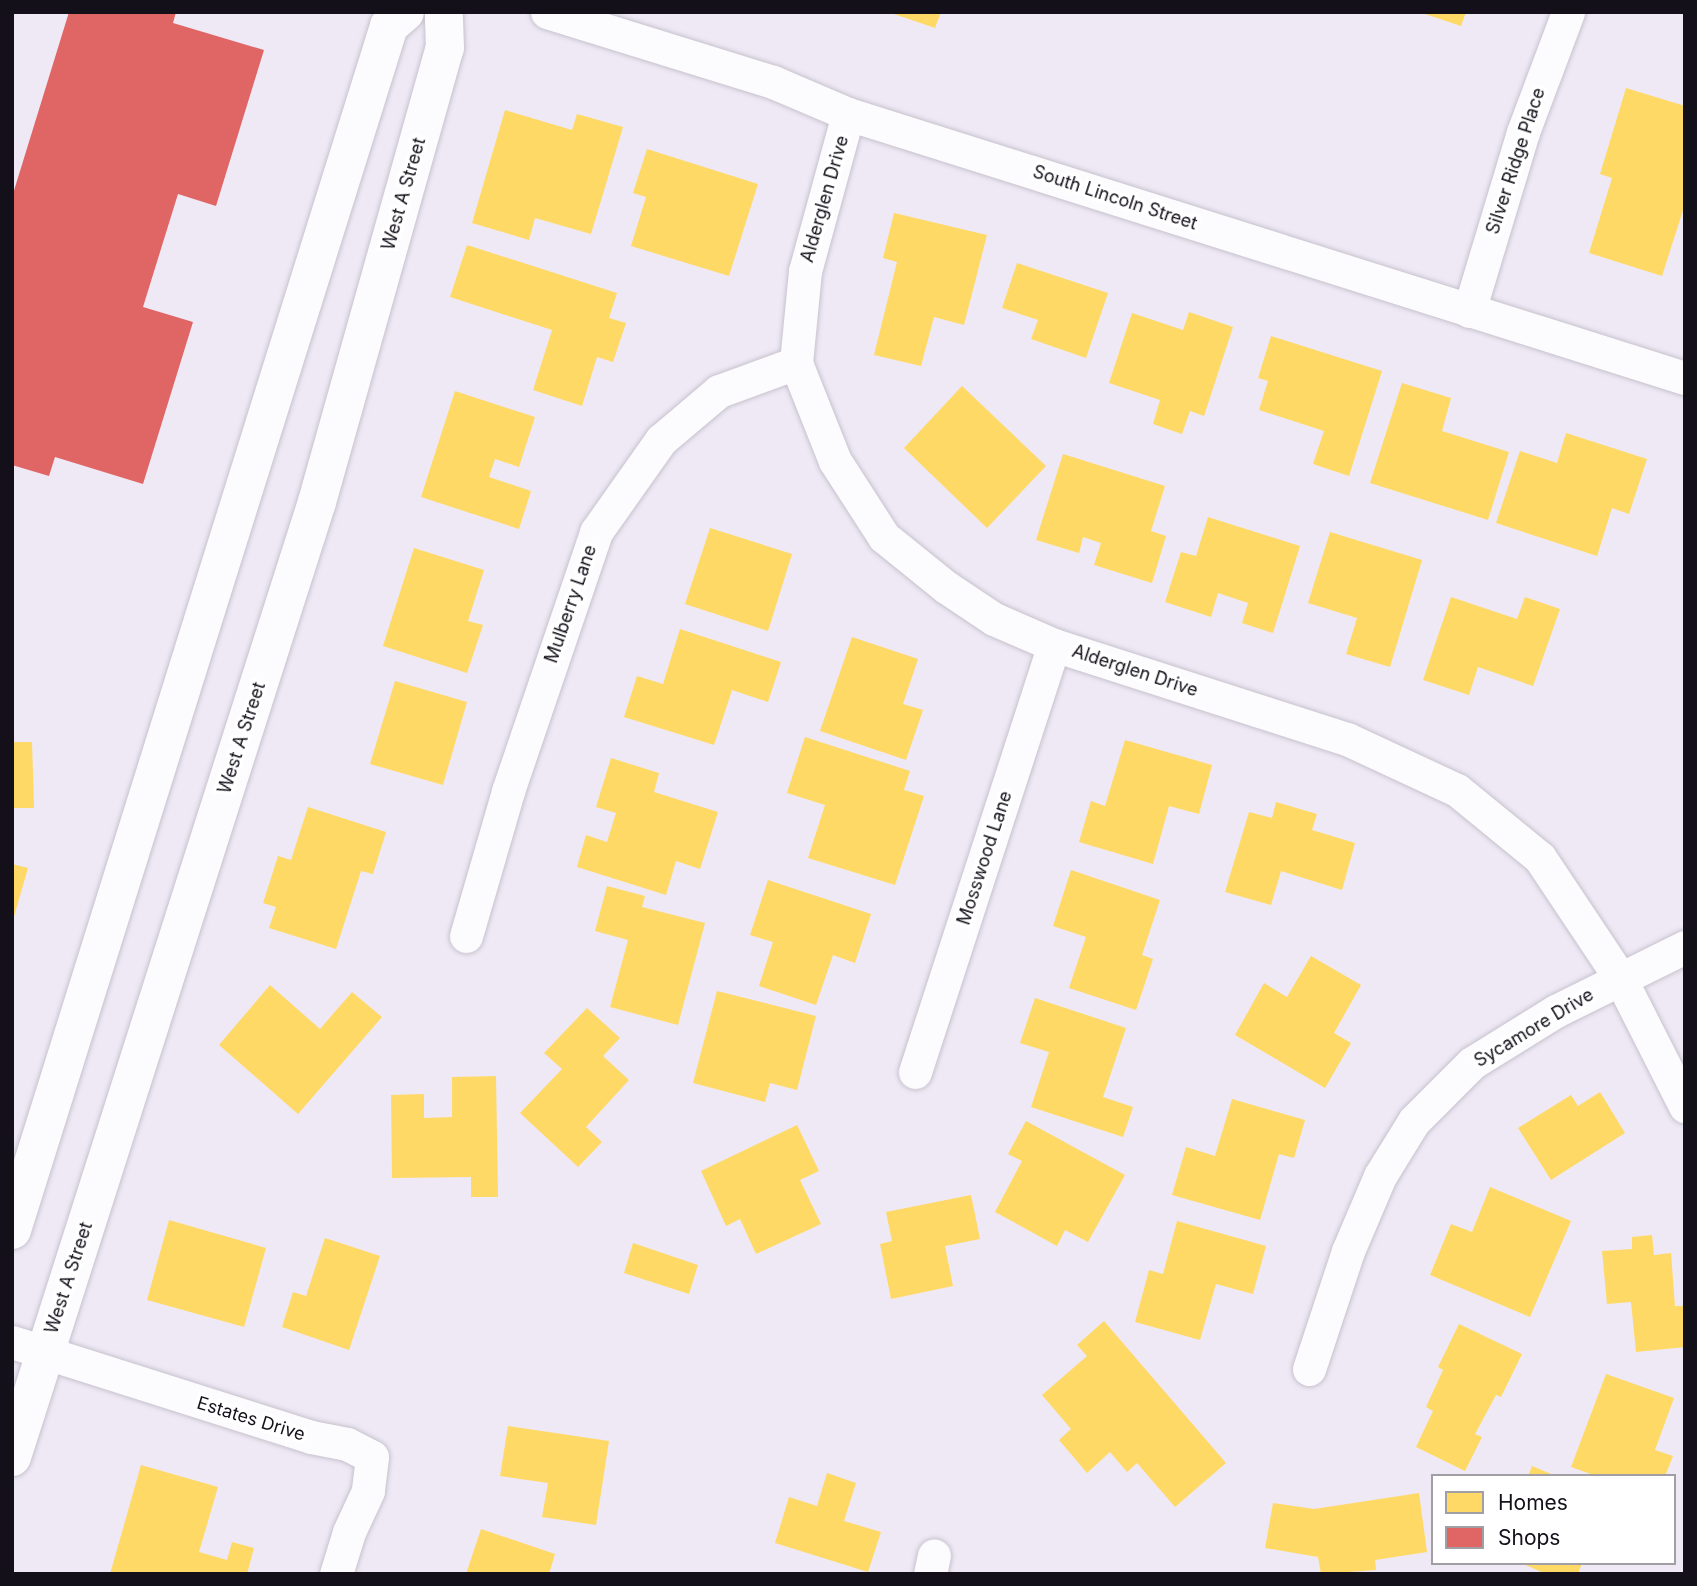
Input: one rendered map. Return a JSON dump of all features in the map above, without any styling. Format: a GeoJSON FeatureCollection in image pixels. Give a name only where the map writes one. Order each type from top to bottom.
{"type":"FeatureCollection","features":[{"type":"Feature","properties":{"kind":"main road"},"geometry":{"type":"LineString","coordinates":[[12,1230],[389,26],[405,12]]}},
{"type":"Feature","properties":{"kind":"main road","name":"West A Street"},"geometry":{"type":"LineString","coordinates":[[12,1457],[29,1348],[317,502],[445,48],[444,12]]}},
{"type":"Feature","properties":{"kind":"street","name":"South Lincoln Street"},"geometry":{"type":"LineString","coordinates":[[547,12],[773,82],[848,114],[1685,378]]}},
{"type":"Feature","properties":{"kind":"street","name":"Silver Ridge Place"},"geometry":{"type":"LineString","coordinates":[[1469,311],[1523,132],[1568,12]]}},
{"type":"Feature","properties":{"kind":"street","name":"Alderglen Drive"},"geometry":{"type":"LineString","coordinates":[[848,114],[805,271],[796,363],[835,461],[884,537],[946,587],[993,619],[1054,645],[1347,739],[1457,790],[1539,858],[1620,978],[1685,1106]]}},
{"type":"Feature","properties":{"kind":"street","name":"Mulberry Lane"},"geometry":{"type":"LineString","coordinates":[[466,936],[508,791],[596,532],[661,440],[719,391],[796,363]]}},
{"type":"Feature","properties":{"kind":"street","name":"Mosswood Lane"},"geometry":{"type":"LineString","coordinates":[[915,1072],[1054,645]]}},
{"type":"Feature","properties":{"kind":"street","name":"Sycamore Drive"},"geometry":{"type":"LineString","coordinates":[[1309,1369],[1348,1251],[1380,1176],[1414,1121],[1472,1063],[1556,1011],[1685,947]]}},
{"type":"Feature","properties":{"kind":"street","name":"Estates Drive"},"geometry":{"type":"LineString","coordinates":[[29,1348],[311,1437],[347,1444],[372,1457],[368,1491],[349,1532],[336,1574]]}},
{"type":"Feature","properties":{"kind":"building: Homes"},"geometry":{"type":"Polygon","coordinates":[[[888,12],[941,12],[935,28],[888,12]]]}},
{"type":"Feature","properties":{"kind":"building: Homes"},"geometry":{"type":"Polygon","coordinates":[[[1419,12],[1466,12],[1461,26],[1419,12]]]}},
{"type":"Feature","properties":{"kind":"building: Homes"},"geometry":{"type":"Polygon","coordinates":[[[1626,88],[1685,106],[1685,204],[1662,276],[1589,253],[1612,178],[1600,174],[1626,88]]]}},
{"type":"Feature","properties":{"kind":"building: Homes"},"geometry":{"type":"Polygon","coordinates":[[[505,110],[572,130],[577,114],[623,127],[591,234],[535,218],[529,240],[472,223],[505,110]]]}},
{"type":"Feature","properties":{"kind":"building: Homes"},"geometry":{"type":"Polygon","coordinates":[[[647,149],[758,184],[729,276],[631,246],[646,197],[633,193],[647,149]]]}},
{"type":"Feature","properties":{"kind":"building: Homes"},"geometry":{"type":"Polygon","coordinates":[[[894,213],[987,235],[964,325],[934,317],[921,366],[874,355],[897,262],[883,258],[894,213]]]}},
{"type":"Feature","properties":{"kind":"building: Homes"},"geometry":{"type":"Polygon","coordinates":[[[467,245],[617,293],[609,318],[626,323],[613,362],[597,357],[582,406],[533,390],[552,330],[450,297],[467,245]]]}},
{"type":"Feature","properties":{"kind":"building: Homes"},"geometry":{"type":"Polygon","coordinates":[[[1017,263],[1108,293],[1086,358],[1031,339],[1038,320],[1002,308],[1017,263]]]}},
{"type":"Feature","properties":{"kind":"building: Homes"},"geometry":{"type":"Polygon","coordinates":[[[1189,312],[1233,327],[1204,416],[1190,411],[1182,434],[1153,424],[1160,400],[1109,383],[1132,313],[1183,330],[1189,312]]]}},
{"type":"Feature","properties":{"kind":"building: Homes"},"geometry":{"type":"Polygon","coordinates":[[[1271,336],[1382,371],[1349,476],[1313,464],[1324,431],[1259,410],[1268,381],[1258,378],[1271,336]]]}},
{"type":"Feature","properties":{"kind":"building: Homes"},"geometry":{"type":"Polygon","coordinates":[[[1402,383],[1451,398],[1442,431],[1509,452],[1488,520],[1370,483],[1402,383]]]}},
{"type":"Feature","properties":{"kind":"building: Homes"},"geometry":{"type":"Polygon","coordinates":[[[962,386],[1046,466],[987,528],[904,448],[962,386]]]}},
{"type":"Feature","properties":{"kind":"building: Homes"},"geometry":{"type":"Polygon","coordinates":[[[455,391],[535,417],[519,467],[495,459],[489,477],[531,491],[519,529],[421,497],[455,391]]]}},
{"type":"Feature","properties":{"kind":"building: Homes"},"geometry":{"type":"Polygon","coordinates":[[[1566,433],[1647,459],[1629,514],[1612,508],[1597,556],[1496,523],[1520,451],[1557,463],[1566,433]]]}},
{"type":"Feature","properties":{"kind":"building: Homes"},"geometry":{"type":"Polygon","coordinates":[[[1063,454],[1165,486],[1151,531],[1166,536],[1152,583],[1094,565],[1101,543],[1083,537],[1079,553],[1036,540],[1063,454]]]}},
{"type":"Feature","properties":{"kind":"building: Homes"},"geometry":{"type":"Polygon","coordinates":[[[1208,517],[1300,546],[1273,633],[1242,623],[1248,603],[1218,593],[1211,617],[1165,602],[1181,552],[1196,556],[1208,517]]]}},
{"type":"Feature","properties":{"kind":"building: Homes"},"geometry":{"type":"Polygon","coordinates":[[[710,528],[792,554],[768,631],[685,604],[710,528]]]}},
{"type":"Feature","properties":{"kind":"building: Homes"},"geometry":{"type":"Polygon","coordinates":[[[1330,532],[1422,560],[1390,667],[1346,654],[1357,618],[1308,603],[1330,532]]]}},
{"type":"Feature","properties":{"kind":"building: Homes"},"geometry":{"type":"Polygon","coordinates":[[[414,548],[484,570],[468,621],[483,625],[467,673],[383,646],[414,548]]]}},
{"type":"Feature","properties":{"kind":"building: Homes"},"geometry":{"type":"Polygon","coordinates":[[[1451,597],[1517,619],[1525,597],[1560,609],[1533,686],[1478,667],[1469,695],[1423,680],[1451,597]]]}},
{"type":"Feature","properties":{"kind":"building: Homes"},"geometry":{"type":"Polygon","coordinates":[[[680,629],[781,662],[768,702],[732,690],[714,745],[624,717],[637,676],[663,684],[680,629]]]}},
{"type":"Feature","properties":{"kind":"building: Homes"},"geometry":{"type":"Polygon","coordinates":[[[852,637],[918,659],[903,704],[923,710],[906,760],[820,731],[852,637]]]}},
{"type":"Feature","properties":{"kind":"building: Homes"},"geometry":{"type":"Polygon","coordinates":[[[395,681],[467,702],[443,785],[370,764],[395,681]]]}},
{"type":"Feature","properties":{"kind":"building: Homes"},"geometry":{"type":"Polygon","coordinates":[[[805,737],[910,771],[904,790],[924,796],[895,885],[808,858],[825,805],[787,793],[805,737]]]}},
{"type":"Feature","properties":{"kind":"building: Homes"},"geometry":{"type":"Polygon","coordinates":[[[1125,740],[1212,765],[1199,814],[1169,806],[1153,864],[1079,842],[1091,801],[1105,806],[1125,740]]]}},
{"type":"Feature","properties":{"kind":"building: Homes"},"geometry":{"type":"Polygon","coordinates":[[[12,742],[32,742],[34,808],[12,808],[12,742]]]}},
{"type":"Feature","properties":{"kind":"building: Homes"},"geometry":{"type":"Polygon","coordinates":[[[611,758],[659,773],[654,792],[718,812],[700,869],[676,861],[666,895],[577,867],[586,835],[607,842],[616,813],[596,807],[611,758]]]}},
{"type":"Feature","properties":{"kind":"building: Homes"},"geometry":{"type":"Polygon","coordinates":[[[1276,802],[1317,814],[1312,830],[1355,843],[1342,890],[1281,871],[1271,905],[1225,892],[1249,812],[1272,818],[1276,802]]]}},
{"type":"Feature","properties":{"kind":"building: Homes"},"geometry":{"type":"Polygon","coordinates":[[[308,807],[386,832],[373,874],[361,871],[336,949],[269,928],[276,907],[263,903],[278,856],[291,860],[308,807]]]}},
{"type":"Feature","properties":{"kind":"building: Homes"},"geometry":{"type":"Polygon","coordinates":[[[12,864],[28,868],[13,920],[12,920],[12,864]]]}},
{"type":"Feature","properties":{"kind":"building: Homes"},"geometry":{"type":"Polygon","coordinates":[[[1071,870],[1160,900],[1142,955],[1153,959],[1136,1010],[1069,988],[1086,937],[1053,926],[1071,870]]]}},
{"type":"Feature","properties":{"kind":"building: Homes"},"geometry":{"type":"Polygon","coordinates":[[[768,880],[871,914],[855,963],[833,955],[816,1005],[759,986],[773,942],[750,935],[768,880]]]}},
{"type":"Feature","properties":{"kind":"building: Homes"},"geometry":{"type":"Polygon","coordinates":[[[607,886],[645,896],[642,907],[705,923],[678,1025],[610,1007],[628,940],[595,931],[607,886]]]}},
{"type":"Feature","properties":{"kind":"building: Homes"},"geometry":{"type":"Polygon","coordinates":[[[1311,956],[1361,985],[1334,1033],[1351,1043],[1325,1088],[1235,1035],[1264,983],[1287,997],[1311,956]]]}},
{"type":"Feature","properties":{"kind":"building: Homes"},"geometry":{"type":"Polygon","coordinates":[[[270,985],[320,1029],[352,992],[382,1017],[298,1114],[219,1045],[270,985]]]}},
{"type":"Feature","properties":{"kind":"building: Homes"},"geometry":{"type":"Polygon","coordinates":[[[717,991],[816,1016],[797,1090],[770,1083],[765,1102],[693,1083],[717,991]]]}},
{"type":"Feature","properties":{"kind":"building: Homes"},"geometry":{"type":"Polygon","coordinates":[[[1035,998],[1126,1028],[1103,1097],[1133,1107],[1123,1137],[1031,1107],[1049,1052],[1020,1043],[1035,998]]]}},
{"type":"Feature","properties":{"kind":"building: Homes"},"geometry":{"type":"Polygon","coordinates":[[[587,1008],[620,1038],[603,1056],[629,1080],[586,1127],[602,1142],[578,1167],[520,1113],[562,1069],[544,1053],[587,1008]]]}},
{"type":"Feature","properties":{"kind":"building: Homes"},"geometry":{"type":"Polygon","coordinates":[[[496,1076],[498,1197],[471,1197],[471,1177],[392,1178],[391,1095],[424,1094],[424,1118],[452,1117],[452,1077],[496,1076]]]}},
{"type":"Feature","properties":{"kind":"building: Homes"},"geometry":{"type":"Polygon","coordinates":[[[1600,1092],[1625,1133],[1551,1180],[1518,1128],[1571,1095],[1578,1106],[1600,1092]]]}},
{"type":"Feature","properties":{"kind":"building: Homes"},"geometry":{"type":"Polygon","coordinates":[[[1232,1099],[1305,1120],[1294,1158],[1279,1154],[1260,1220],[1172,1195],[1186,1147],[1215,1156],[1232,1099]]]}},
{"type":"Feature","properties":{"kind":"building: Homes"},"geometry":{"type":"Polygon","coordinates":[[[1026,1121],[1125,1175],[1088,1242],[1065,1230],[1057,1246],[995,1212],[1022,1161],[1008,1154],[1026,1121]]]}},
{"type":"Feature","properties":{"kind":"building: Homes"},"geometry":{"type":"Polygon","coordinates":[[[797,1125],[819,1171],[800,1180],[821,1224],[756,1254],[740,1219],[726,1226],[701,1171],[797,1125]]]}},
{"type":"Feature","properties":{"kind":"building: Homes"},"geometry":{"type":"Polygon","coordinates":[[[1490,1187],[1571,1221],[1530,1317],[1430,1275],[1451,1224],[1472,1232],[1490,1187]]]}},
{"type":"Feature","properties":{"kind":"building: Homes"},"geometry":{"type":"Polygon","coordinates":[[[971,1195],[980,1239],[945,1246],[953,1286],[891,1299],[880,1244],[892,1241],[886,1212],[971,1195]]]}},
{"type":"Feature","properties":{"kind":"building: Homes"},"geometry":{"type":"Polygon","coordinates":[[[169,1220],[266,1248],[244,1327],[147,1300],[169,1220]]]}},
{"type":"Feature","properties":{"kind":"building: Homes"},"geometry":{"type":"Polygon","coordinates":[[[1177,1221],[1266,1246],[1253,1294],[1216,1284],[1200,1340],[1135,1322],[1149,1270],[1163,1274],[1177,1221]]]}},
{"type":"Feature","properties":{"kind":"building: Homes"},"geometry":{"type":"Polygon","coordinates":[[[1652,1235],[1654,1255],[1671,1253],[1675,1306],[1685,1306],[1685,1347],[1636,1352],[1631,1302],[1607,1304],[1602,1251],[1632,1249],[1632,1237],[1652,1235]]]}},
{"type":"Feature","properties":{"kind":"building: Homes"},"geometry":{"type":"Polygon","coordinates":[[[325,1238],[380,1256],[349,1350],[282,1327],[293,1292],[306,1296],[325,1238]]]}},
{"type":"Feature","properties":{"kind":"building: Homes"},"geometry":{"type":"Polygon","coordinates":[[[633,1243],[698,1265],[689,1294],[624,1273],[633,1243]]]}},
{"type":"Feature","properties":{"kind":"building: Homes"},"geometry":{"type":"Polygon","coordinates":[[[1104,1321],[1226,1463],[1175,1507],[1137,1463],[1127,1472],[1110,1452],[1087,1473],[1059,1440],[1071,1429],[1042,1395],[1087,1356],[1077,1345],[1104,1321]]]}},
{"type":"Feature","properties":{"kind":"building: Homes"},"geometry":{"type":"Polygon","coordinates":[[[1459,1324],[1522,1354],[1501,1397],[1496,1395],[1475,1434],[1482,1437],[1465,1471],[1416,1447],[1433,1411],[1426,1407],[1443,1370],[1438,1367],[1459,1324]]]}},
{"type":"Feature","properties":{"kind":"building: Homes"},"geometry":{"type":"Polygon","coordinates":[[[1606,1374],[1674,1398],[1655,1450],[1673,1456],[1666,1474],[1590,1474],[1571,1467],[1606,1374]]]}},
{"type":"Feature","properties":{"kind":"building: Homes"},"geometry":{"type":"Polygon","coordinates":[[[508,1426],[609,1441],[596,1525],[542,1517],[548,1483],[500,1476],[508,1426]]]}},
{"type":"Feature","properties":{"kind":"building: Homes"},"geometry":{"type":"Polygon","coordinates":[[[141,1465],[218,1487],[199,1552],[227,1560],[232,1542],[254,1548],[247,1574],[110,1574],[141,1465]]]}},
{"type":"Feature","properties":{"kind":"building: Homes"},"geometry":{"type":"Polygon","coordinates":[[[1532,1466],[1551,1474],[1529,1474],[1532,1466]]]}},
{"type":"Feature","properties":{"kind":"building: Homes"},"geometry":{"type":"Polygon","coordinates":[[[827,1473],[856,1483],[844,1521],[881,1532],[868,1572],[775,1543],[789,1497],[817,1506],[827,1473]]]}},
{"type":"Feature","properties":{"kind":"building: Homes"},"geometry":{"type":"Polygon","coordinates":[[[1419,1493],[1427,1552],[1375,1560],[1376,1570],[1321,1574],[1318,1557],[1265,1548],[1273,1503],[1314,1509],[1419,1493]]]}},
{"type":"Feature","properties":{"kind":"building: Homes"},"geometry":{"type":"Polygon","coordinates":[[[481,1529],[555,1554],[549,1574],[466,1574],[481,1529]]]}},
{"type":"Feature","properties":{"kind":"building: Homes"},"geometry":{"type":"Polygon","coordinates":[[[1526,1565],[1581,1565],[1578,1574],[1546,1574],[1526,1565]]]}},
{"type":"Feature","properties":{"kind":"building: Shops"},"geometry":{"type":"Polygon","coordinates":[[[69,12],[176,12],[173,23],[264,50],[216,206],[178,194],[143,307],[193,322],[143,484],[55,457],[49,476],[12,465],[12,197],[69,12]]]}}]}
